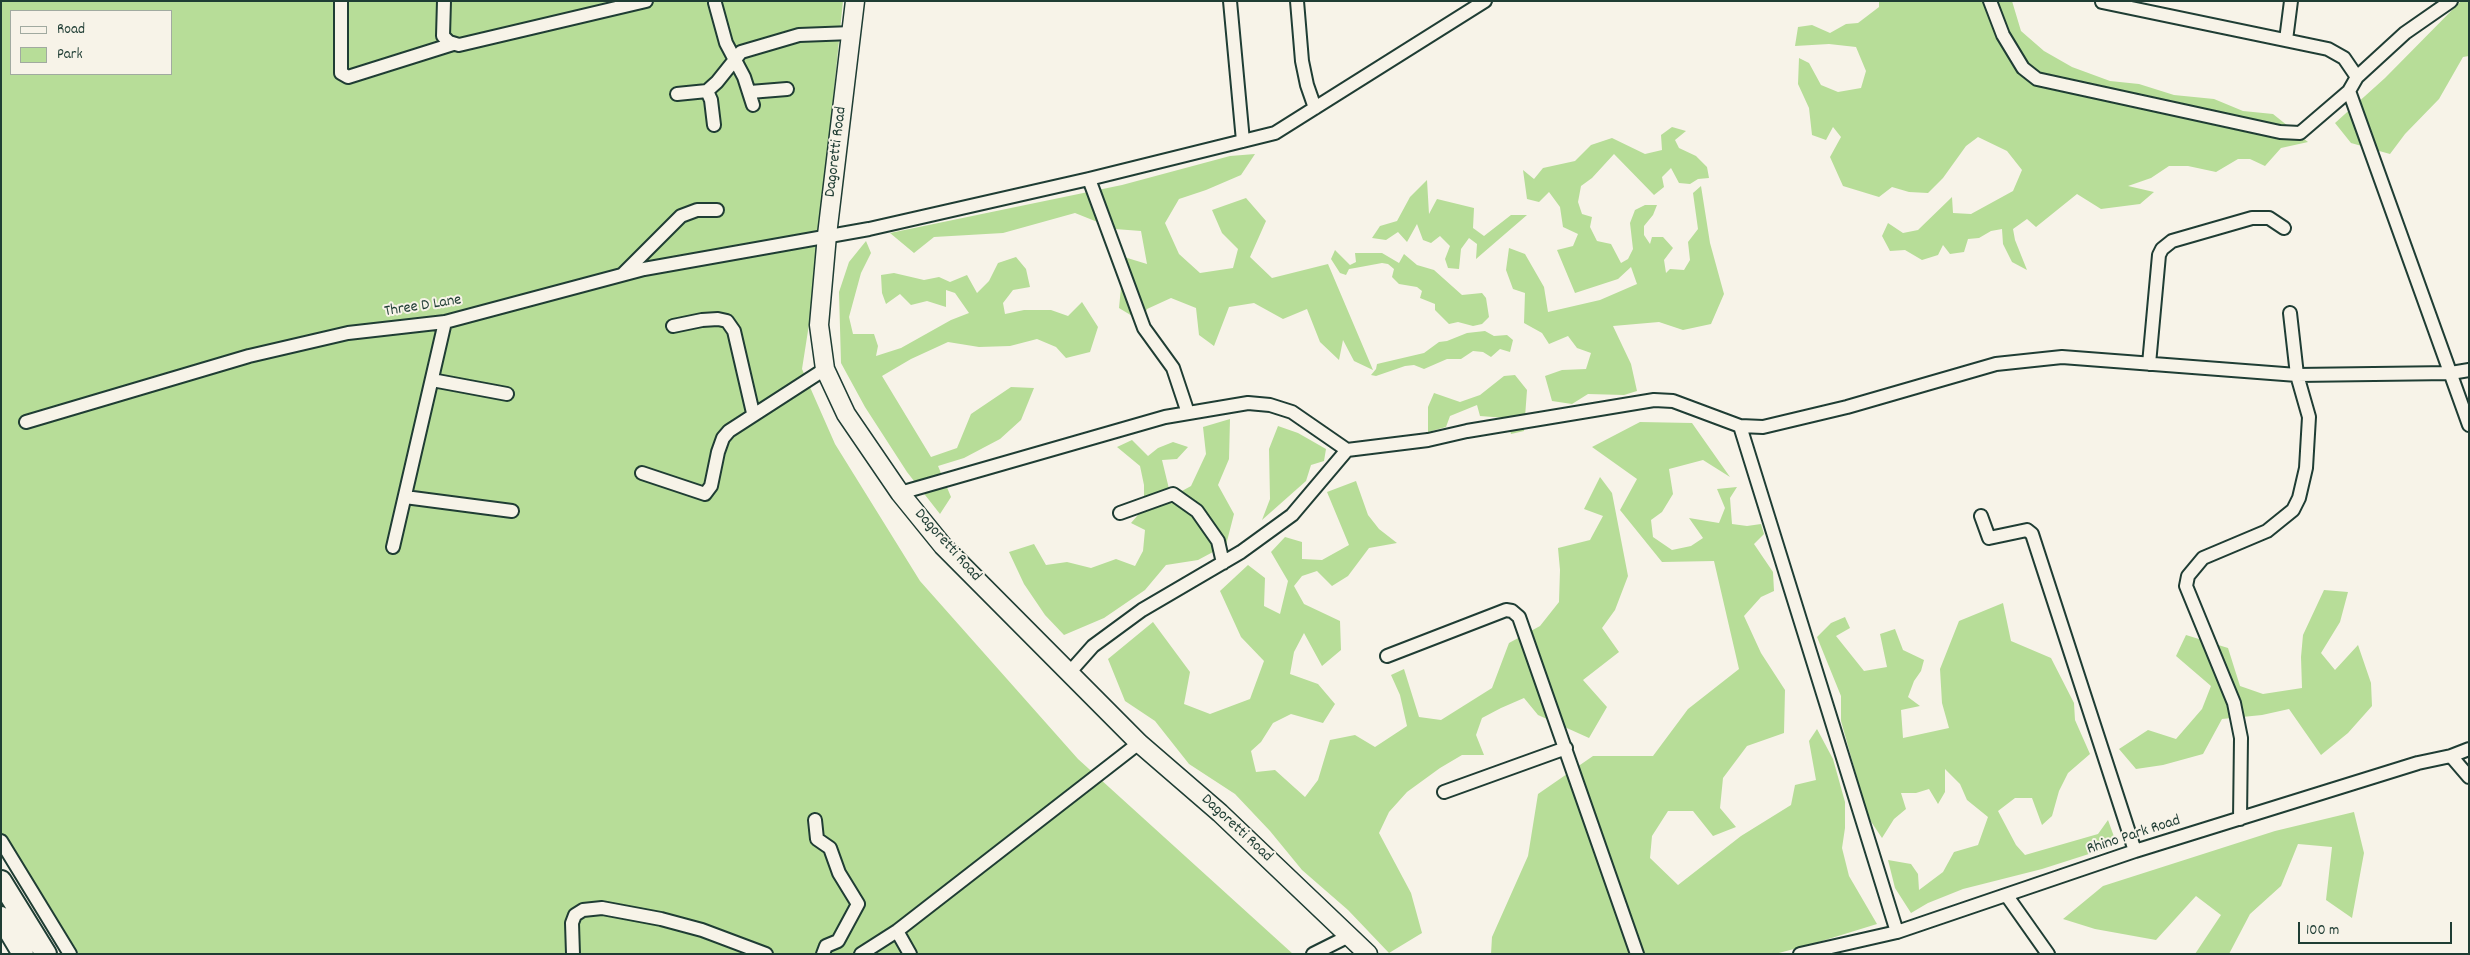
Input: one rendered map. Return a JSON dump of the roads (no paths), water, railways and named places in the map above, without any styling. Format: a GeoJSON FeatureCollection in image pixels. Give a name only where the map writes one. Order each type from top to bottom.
{"type":"FeatureCollection","features":[{"type":"Feature","properties":{"kind":"highway"},"geometry":{"type":"LineString","coordinates":[[1,881],[46,954]]}},
{"type":"Feature","properties":{"kind":"highway"},"geometry":{"type":"LineString","coordinates":[[1,917],[23,954]]}},
{"type":"Feature","properties":{"kind":"main road","name":"Dagoretti Road"},"geometry":{"type":"LineString","coordinates":[[855,1],[827,235],[819,325],[826,369],[846,414],[900,493],[943,546],[1139,743],[1220,813],[1368,954]]}},
{"type":"Feature","properties":{"kind":"street"},"geometry":{"type":"LineString","coordinates":[[341,1],[340,73],[348,77],[453,44],[466,45],[646,1]]}},
{"type":"Feature","properties":{"kind":"street"},"geometry":{"type":"LineString","coordinates":[[444,1],[443,36],[453,44]]}},
{"type":"Feature","properties":{"kind":"street"},"geometry":{"type":"LineString","coordinates":[[1230,1],[1243,141]]}},
{"type":"Feature","properties":{"kind":"street"},"geometry":{"type":"LineString","coordinates":[[1296,1],[1302,61],[1307,85],[1315,108]]}},
{"type":"Feature","properties":{"kind":"street","name":"Three D Lane"},"geometry":{"type":"LineString","coordinates":[[26,422],[249,356],[348,333],[445,322],[623,274],[827,235],[869,229],[1089,179],[1275,133],[1485,1]]}},
{"type":"Feature","properties":{"kind":"street"},"geometry":{"type":"LineString","coordinates":[[1990,1],[2003,35],[2023,68],[2036,79],[2280,132],[2300,133],[2349,91],[2357,77],[2414,25],[2451,1]]}},
{"type":"Feature","properties":{"kind":"street"},"geometry":{"type":"LineString","coordinates":[[2286,40],[2291,1]]}},
{"type":"Feature","properties":{"kind":"street"},"geometry":{"type":"LineString","coordinates":[[2102,2],[2286,40],[2338,53],[2344,58],[2357,77]]}},
{"type":"Feature","properties":{"kind":"street"},"geometry":{"type":"LineString","coordinates":[[715,3],[726,43],[735,58],[751,99],[787,89]]}},
{"type":"Feature","properties":{"kind":"street"},"geometry":{"type":"LineString","coordinates":[[676,94],[707,91],[726,72],[741,52],[799,35],[852,33]]}},
{"type":"Feature","properties":{"kind":"street"},"geometry":{"type":"LineString","coordinates":[[707,91],[711,100],[714,125]]}},
{"type":"Feature","properties":{"kind":"street"},"geometry":{"type":"LineString","coordinates":[[2349,91],[2469,425]]}},
{"type":"Feature","properties":{"kind":"street"},"geometry":{"type":"LineString","coordinates":[[1089,179],[1144,328],[1173,368],[1188,413]]}},
{"type":"Feature","properties":{"kind":"street"},"geometry":{"type":"LineString","coordinates":[[623,274],[681,216],[697,210],[717,210]]}},
{"type":"Feature","properties":{"kind":"street"},"geometry":{"type":"LineString","coordinates":[[2148,364],[2159,255],[2162,249],[2172,241],[2252,218],[2269,218],[2284,228]]}},
{"type":"Feature","properties":{"kind":"street"},"geometry":{"type":"LineString","coordinates":[[2240,818],[2241,738],[2234,703],[2186,586],[2188,576],[2203,558],[2267,531],[2293,510],[2299,498],[2306,468],[2309,416],[2297,375],[2290,313]]}},
{"type":"Feature","properties":{"kind":"street"},"geometry":{"type":"LineString","coordinates":[[674,326],[702,320],[727,321],[734,331],[753,414]]}},
{"type":"Feature","properties":{"kind":"street"},"geometry":{"type":"LineString","coordinates":[[393,547],[445,322]]}},
{"type":"Feature","properties":{"kind":"street"},"geometry":{"type":"LineString","coordinates":[[900,493],[1165,417],[1248,403],[1270,405],[1292,412],[1347,450],[1428,440],[1467,431],[1654,400],[1673,401],[1740,426],[1763,427],[1847,407],[1996,364],[2062,357],[2297,375],[2451,373],[2469,370]]}},
{"type":"Feature","properties":{"kind":"street"},"geometry":{"type":"LineString","coordinates":[[642,473],[705,494],[711,486],[723,438],[753,414],[826,369]]}},
{"type":"Feature","properties":{"kind":"street"},"geometry":{"type":"LineString","coordinates":[[432,380],[508,394]]}},
{"type":"Feature","properties":{"kind":"street"},"geometry":{"type":"LineString","coordinates":[[1740,426],[1897,932]]}},
{"type":"Feature","properties":{"kind":"street"},"geometry":{"type":"LineString","coordinates":[[1069,673],[1093,646],[1142,610],[1223,563],[1292,515],[1347,450]]}},
{"type":"Feature","properties":{"kind":"street"},"geometry":{"type":"LineString","coordinates":[[1120,513],[1173,494],[1196,511],[1218,541],[1223,563]]}},
{"type":"Feature","properties":{"kind":"street"},"geometry":{"type":"LineString","coordinates":[[405,497],[512,511]]}},
{"type":"Feature","properties":{"kind":"street"},"geometry":{"type":"LineString","coordinates":[[1981,516],[1989,538],[2028,530],[2032,534],[2135,851]]}},
{"type":"Feature","properties":{"kind":"street"},"geometry":{"type":"LineString","coordinates":[[1387,656],[1506,610],[1512,611],[1523,625],[1637,954]]}},
{"type":"Feature","properties":{"kind":"street"},"geometry":{"type":"LineString","coordinates":[[861,954],[897,931],[1139,743]]}},
{"type":"Feature","properties":{"kind":"street"},"geometry":{"type":"LineString","coordinates":[[1444,792],[1566,748]]}},
{"type":"Feature","properties":{"kind":"street","name":"Rhino Park Road"},"geometry":{"type":"LineString","coordinates":[[1800,954],[1897,932],[2135,851],[2418,763],[2451,756],[2469,749]]}},
{"type":"Feature","properties":{"kind":"street"},"geometry":{"type":"LineString","coordinates":[[2451,756],[2469,778]]}},
{"type":"Feature","properties":{"kind":"street"},"geometry":{"type":"LineString","coordinates":[[815,820],[817,839],[830,848],[839,872],[858,904],[838,941],[826,946],[823,954]]}},
{"type":"Feature","properties":{"kind":"street"},"geometry":{"type":"LineString","coordinates":[[1,841],[70,954]]}},
{"type":"Feature","properties":{"kind":"street"},"geometry":{"type":"LineString","coordinates":[[2006,896],[2048,954]]}},
{"type":"Feature","properties":{"kind":"street"},"geometry":{"type":"LineString","coordinates":[[573,954],[572,924],[575,915],[582,910],[602,908],[661,919],[702,930],[766,954]]}},
{"type":"Feature","properties":{"kind":"street"},"geometry":{"type":"LineString","coordinates":[[897,931],[910,954]]}},
{"type":"Feature","properties":{"kind":"street"},"geometry":{"type":"LineString","coordinates":[[1313,954],[1349,936]]}}]}
